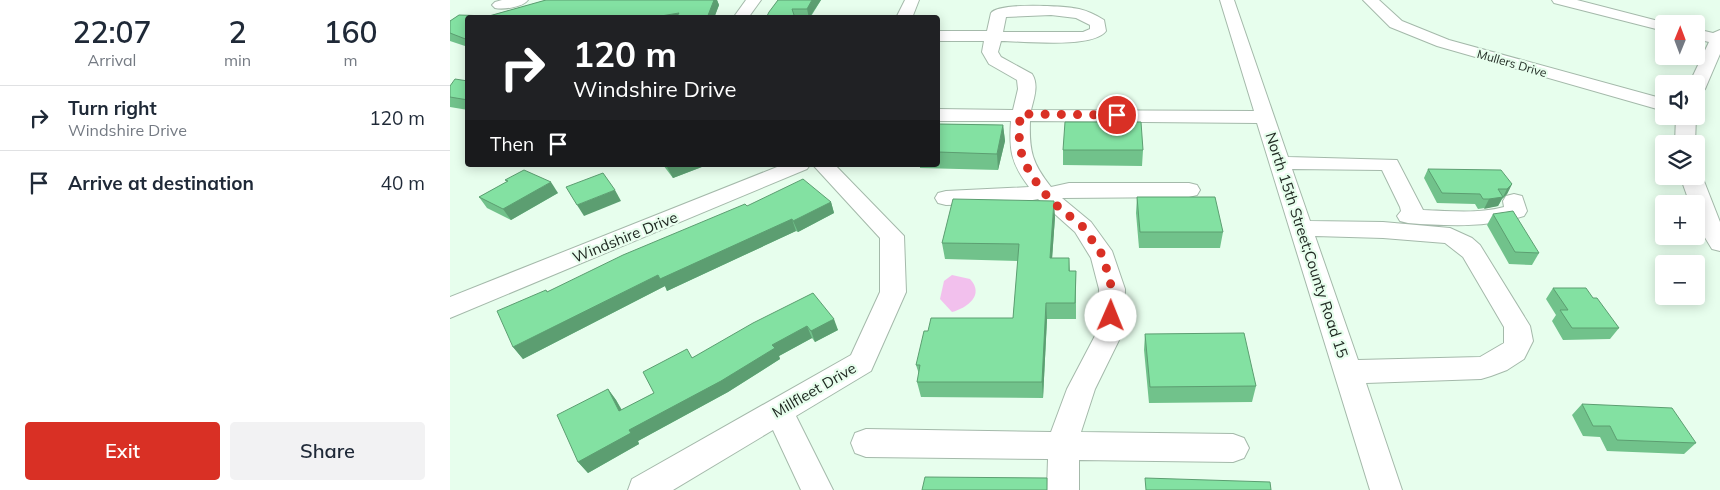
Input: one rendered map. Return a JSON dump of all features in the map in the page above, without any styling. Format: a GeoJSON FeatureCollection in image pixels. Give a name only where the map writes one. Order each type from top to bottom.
{"type":"FeatureCollection","features":[{"type":"Feature","properties":{"kind":"street"},"geometry":{"type":"LineString","coordinates":[[500,5],[521,0]]}},
{"type":"Feature","properties":{"kind":"street"},"geometry":{"type":"LineString","coordinates":[[742,15],[754,0]]}},
{"type":"Feature","properties":{"kind":"street"},"geometry":{"type":"LineString","coordinates":[[905,15],[912,0]]}},
{"type":"Feature","properties":{"kind":"street","name":"North 15th Street;County Road 15"},"geometry":{"type":"LineString","coordinates":[[1228,0],[1386,490]]}},
{"type":"Feature","properties":{"kind":"street","name":"Mullers Drive"},"geometry":{"type":"LineString","coordinates":[[1370,0],[1396,24],[1444,43],[1655,102]]}},
{"type":"Feature","properties":{"kind":"street"},"geometry":{"type":"LineString","coordinates":[[1559,0],[1655,24]]}},
{"type":"Feature","properties":{"kind":"street"},"geometry":{"type":"LineString","coordinates":[[940,36],[993,37],[1086,37],[1098,31],[1098,23],[1091,16],[1077,12],[999,12],[993,37],[990,52],[995,60],[1026,78],[1027,90],[1020,114],[1019,147],[1030,174],[1045,193],[1083,227],[1103,256],[1112,289],[1111,330],[1081,389],[1064,437],[1063,490]]}},
{"type":"Feature","properties":{"kind":"street"},"geometry":{"type":"LineString","coordinates":[[1702,75],[1719,38],[1705,36]]}},
{"type":"Feature","properties":{"kind":"street"},"geometry":{"type":"LineString","coordinates":[[940,115],[1266,117]]}},
{"type":"Feature","properties":{"kind":"street"},"geometry":{"type":"LineString","coordinates":[[1281,163],[1390,164],[1414,216]]}},
{"type":"Feature","properties":{"kind":"street","name":"Windshire Drive"},"geometry":{"type":"LineString","coordinates":[[450,308],[795,167]]}},
{"type":"Feature","properties":{"kind":"street","name":"Millfleet Drive"},"geometry":{"type":"LineString","coordinates":[[644,490],[861,363],[893,292],[892,236],[825,167]]}},
{"type":"Feature","properties":{"kind":"street"},"geometry":{"type":"LineString","coordinates":[[1694,185],[1706,217],[1720,242]]}},
{"type":"Feature","properties":{"kind":"street"},"geometry":{"type":"LineString","coordinates":[[946,198],[1017,196],[1069,190],[1189,190]]}},
{"type":"Feature","properties":{"kind":"street"},"geometry":{"type":"LineString","coordinates":[[1299,220],[1414,216],[1464,220],[1498,218],[1516,211],[1514,201]]}},
{"type":"Feature","properties":{"kind":"street"},"geometry":{"type":"LineString","coordinates":[[1299,220],[1450,236],[1472,251],[1517,326],[1519,341],[1514,351],[1497,362],[1480,368],[1348,372]]}},
{"type":"Feature","properties":{"kind":"street"},"geometry":{"type":"LineString","coordinates":[[779,411],[818,490]]}},
{"type":"Feature","properties":{"kind":"street"},"geometry":{"type":"LineString","coordinates":[[866,443],[1233,448]]}},
{"type":"Feature","properties":{"kind":"shaded area"},"geometry":{"type":"Polygon","coordinates":[[[952,275],[970,279],[976,290],[975,295],[968,304],[952,312],[940,299],[944,281],[952,275]]]}},
{"type":"Feature","properties":{"kind":"building"},"geometry":{"type":"Polygon","coordinates":[[[546,0],[714,0],[708,15],[678,15],[679,13],[667,15],[493,15],[546,0]]]}},
{"type":"Feature","properties":{"kind":"building"},"geometry":{"type":"Polygon","coordinates":[[[778,0],[812,0],[807,9],[792,9],[794,15],[768,15],[778,0]]]}},
{"type":"Feature","properties":{"kind":"building"},"geometry":{"type":"Polygon","coordinates":[[[459,15],[465,15],[465,39],[450,33],[450,21],[459,15]]]}},
{"type":"Feature","properties":{"kind":"building"},"geometry":{"type":"Polygon","coordinates":[[[455,79],[465,81],[465,100],[450,97],[450,86],[455,79]]]}},
{"type":"Feature","properties":{"kind":"building"},"geometry":{"type":"Polygon","coordinates":[[[1065,122],[1141,122],[1143,150],[1063,150],[1065,122]]]}},
{"type":"Feature","properties":{"kind":"building"},"geometry":{"type":"Polygon","coordinates":[[[940,124],[1003,125],[997,154],[940,152],[940,124]]]}},
{"type":"Feature","properties":{"kind":"building"},"geometry":{"type":"Polygon","coordinates":[[[1428,169],[1501,170],[1512,184],[1507,189],[1498,189],[1503,197],[1489,199],[1483,199],[1480,194],[1442,193],[1428,169]]]}},
{"type":"Feature","properties":{"kind":"building"},"geometry":{"type":"Polygon","coordinates":[[[524,170],[551,182],[503,209],[479,197],[508,181],[505,180],[524,170]]]}},
{"type":"Feature","properties":{"kind":"building"},"geometry":{"type":"Polygon","coordinates":[[[603,173],[615,190],[577,205],[566,187],[603,173]]]}},
{"type":"Feature","properties":{"kind":"building"},"geometry":{"type":"Polygon","coordinates":[[[803,179],[831,202],[793,221],[792,219],[660,279],[658,275],[513,347],[497,311],[546,290],[547,292],[623,255],[745,204],[747,206],[803,179]]]}},
{"type":"Feature","properties":{"kind":"building"},"geometry":{"type":"Polygon","coordinates":[[[1137,197],[1215,197],[1223,232],[1140,232],[1137,197]]]}},
{"type":"Feature","properties":{"kind":"building"},"geometry":{"type":"Polygon","coordinates":[[[953,199],[1054,201],[1050,258],[1069,258],[1069,271],[1076,271],[1075,303],[1046,303],[1042,382],[917,382],[920,365],[916,365],[924,331],[928,331],[931,318],[1013,318],[1019,244],[942,243],[953,199]]]}},
{"type":"Feature","properties":{"kind":"building"},"geometry":{"type":"Polygon","coordinates":[[[1513,211],[1539,253],[1515,252],[1493,214],[1513,211]]]}},
{"type":"Feature","properties":{"kind":"building"},"geometry":{"type":"Polygon","coordinates":[[[1553,288],[1586,288],[1593,298],[1597,298],[1619,328],[1572,328],[1560,310],[1568,310],[1553,288]]]}},
{"type":"Feature","properties":{"kind":"building"},"geometry":{"type":"Polygon","coordinates":[[[813,293],[834,319],[811,331],[807,326],[772,345],[775,348],[721,381],[629,430],[631,433],[578,462],[557,415],[608,389],[619,411],[654,393],[643,372],[687,349],[692,358],[753,323],[813,293]]]}},
{"type":"Feature","properties":{"kind":"building"},"geometry":{"type":"Polygon","coordinates":[[[1244,333],[1256,386],[1150,387],[1145,334],[1244,333]]]}},
{"type":"Feature","properties":{"kind":"building"},"geometry":{"type":"Polygon","coordinates":[[[1582,404],[1672,408],[1696,443],[1617,440],[1610,426],[1593,426],[1582,404]]]}},
{"type":"Feature","properties":{"kind":"building"},"geometry":{"type":"Polygon","coordinates":[[[925,477],[1047,478],[1047,490],[922,490],[925,477]]]}},
{"type":"Feature","properties":{"kind":"building"},"geometry":{"type":"Polygon","coordinates":[[[1145,478],[1270,482],[1271,490],[1146,490],[1145,478]]]}},
{"type":"Feature","properties":{"kind":"route"},"geometry":{"type":"LineString","coordinates":[[1111,316],[1112,289],[1103,256],[1083,227],[1050,200],[1030,174],[1019,147],[1020,114],[1117,115]]}}]}
